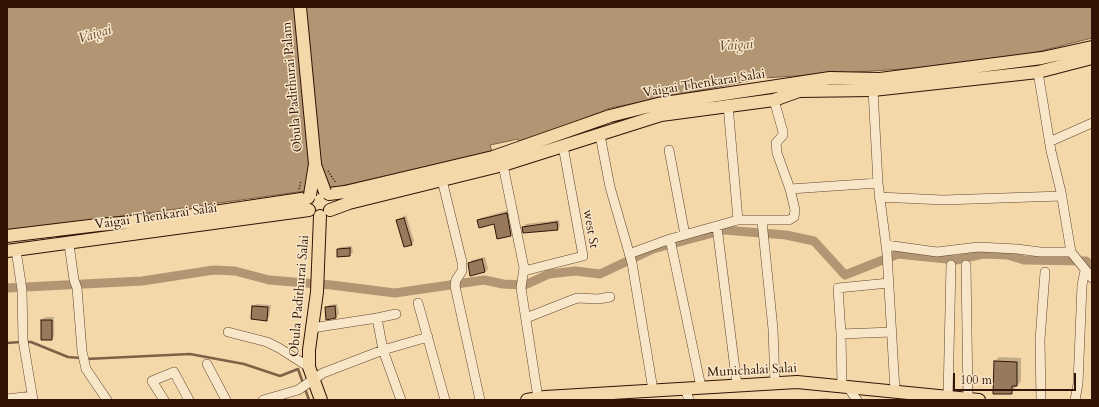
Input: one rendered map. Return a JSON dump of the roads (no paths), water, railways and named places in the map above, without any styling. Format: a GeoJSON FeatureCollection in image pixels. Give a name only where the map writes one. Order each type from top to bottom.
{"type":"FeatureCollection","features":[{"type":"Feature","properties":{"kind":"main road","name":"Obula Padithurai Palam"},"geometry":{"type":"LineString","coordinates":[[300,7],[315,164],[315,206],[332,202],[315,164]]}},
{"type":"Feature","properties":{"kind":"main road","name":"Vaigai Thenkarai Salai"},"geometry":{"type":"LineString","coordinates":[[315,206],[318,190],[327,193],[345,192],[493,157],[610,116],[658,104],[830,78],[880,79],[1042,58],[1092,46]]}},
{"type":"Feature","properties":{"kind":"main road","name":"Vaigai Thenkarai Salai"},"geometry":{"type":"LineString","coordinates":[[7,236],[98,224],[348,203],[503,165],[661,115],[774,100],[799,92],[873,90],[1038,72],[1092,58]]}},
{"type":"Feature","properties":{"kind":"main road","name":"Vaigai Thenkarai Salai"},"geometry":{"type":"LineString","coordinates":[[12,251],[69,244],[315,206]]}},
{"type":"Feature","properties":{"kind":"main road","name":"Obula Padithurai Salai"},"geometry":{"type":"LineString","coordinates":[[315,206],[318,278],[309,367],[310,383],[321,400]]}},
{"type":"Feature","properties":{"kind":"main road","name":"Munichalai Salai"},"geometry":{"type":"LineString","coordinates":[[539,399],[653,390],[687,394],[701,388],[796,382],[975,399]]}},
{"type":"Feature","properties":{"kind":"street"},"geometry":{"type":"LineString","coordinates":[[1038,72],[1072,254],[1092,278]]}},
{"type":"Feature","properties":{"kind":"street"},"geometry":{"type":"LineString","coordinates":[[873,90],[878,183],[888,264],[894,391]]}},
{"type":"Feature","properties":{"kind":"street"},"geometry":{"type":"LineString","coordinates":[[629,254],[671,244],[685,236],[718,232],[738,220],[763,228],[794,217],[795,210],[790,189],[777,153],[776,143],[783,135],[783,132],[774,100]]}},
{"type":"Feature","properties":{"kind":"street"},"geometry":{"type":"LineString","coordinates":[[728,105],[738,220]]}},
{"type":"Feature","properties":{"kind":"street"},"geometry":{"type":"LineString","coordinates":[[1050,142],[1092,123]]}},
{"type":"Feature","properties":{"kind":"street"},"geometry":{"type":"LineString","coordinates":[[600,135],[610,187],[632,263],[653,390]]}},
{"type":"Feature","properties":{"kind":"street","name":"west St"},"geometry":{"type":"LineString","coordinates":[[522,280],[583,256],[563,146]]}},
{"type":"Feature","properties":{"kind":"street"},"geometry":{"type":"LineString","coordinates":[[669,150],[685,236]]}},
{"type":"Feature","properties":{"kind":"street"},"geometry":{"type":"LineString","coordinates":[[503,165],[524,268],[522,280],[526,318],[539,399]]}},
{"type":"Feature","properties":{"kind":"street"},"geometry":{"type":"LineString","coordinates":[[442,180],[463,268],[456,283],[480,400]]}},
{"type":"Feature","properties":{"kind":"street"},"geometry":{"type":"LineString","coordinates":[[790,189],[878,183]]}},
{"type":"Feature","properties":{"kind":"street"},"geometry":{"type":"LineString","coordinates":[[880,197],[943,200],[1062,196]]}},
{"type":"Feature","properties":{"kind":"street"},"geometry":{"type":"LineString","coordinates":[[763,228],[773,329],[775,383]]}},
{"type":"Feature","properties":{"kind":"street"},"geometry":{"type":"LineString","coordinates":[[718,232],[737,385]]}},
{"type":"Feature","properties":{"kind":"street"},"geometry":{"type":"LineString","coordinates":[[69,244],[82,351],[86,368],[105,399]]}},
{"type":"Feature","properties":{"kind":"street"},"geometry":{"type":"LineString","coordinates":[[671,244],[701,388]]}},
{"type":"Feature","properties":{"kind":"street"},"geometry":{"type":"LineString","coordinates":[[886,249],[938,252],[978,248],[1017,249],[1072,254]]}},
{"type":"Feature","properties":{"kind":"street"},"geometry":{"type":"LineString","coordinates":[[7,399],[33,398],[24,343],[22,286],[12,251]]}},
{"type":"Feature","properties":{"kind":"street"},"geometry":{"type":"LineString","coordinates":[[948,396],[951,265]]}},
{"type":"Feature","properties":{"kind":"street"},"geometry":{"type":"LineString","coordinates":[[966,265],[975,399]]}},
{"type":"Feature","properties":{"kind":"street"},"geometry":{"type":"LineString","coordinates":[[1075,400],[1078,384],[1083,268]]}},
{"type":"Feature","properties":{"kind":"street"},"geometry":{"type":"LineString","coordinates":[[1041,400],[1040,340],[1045,272]]}},
{"type":"Feature","properties":{"kind":"street"},"geometry":{"type":"LineString","coordinates":[[858,400],[844,386],[838,288],[889,283]]}},
{"type":"Feature","properties":{"kind":"street"},"geometry":{"type":"LineString","coordinates":[[526,318],[577,298],[598,299],[610,297]]}},
{"type":"Feature","properties":{"kind":"street"},"geometry":{"type":"LineString","coordinates":[[418,303],[445,400]]}},
{"type":"Feature","properties":{"kind":"street"},"geometry":{"type":"LineString","coordinates":[[312,328],[396,314]]}},
{"type":"Feature","properties":{"kind":"street"},"geometry":{"type":"LineString","coordinates":[[377,318],[383,350],[401,400]]}},
{"type":"Feature","properties":{"kind":"street"},"geometry":{"type":"LineString","coordinates":[[228,332],[267,342],[280,348],[309,367]]}},
{"type":"Feature","properties":{"kind":"street"},"geometry":{"type":"LineString","coordinates":[[841,334],[892,332]]}},
{"type":"Feature","properties":{"kind":"street"},"geometry":{"type":"LineString","coordinates":[[263,400],[298,390],[323,373],[383,350],[428,337]]}},
{"type":"Feature","properties":{"kind":"street"},"geometry":{"type":"LineString","coordinates":[[207,364],[226,400]]}},
{"type":"Feature","properties":{"kind":"street"},"geometry":{"type":"LineString","coordinates":[[164,400],[152,381],[174,372],[189,400]]}},
{"type":"Feature","properties":{"kind":"water","name":"Vaigai"},"geometry":{"type":"Polygon","coordinates":[[[7,7],[1092,7],[1092,38],[1037,52],[964,65],[764,78],[610,108],[519,144],[518,139],[490,145],[492,152],[341,186],[147,213],[7,230],[7,7]]]}},
{"type":"Feature","properties":{"kind":"waterway"},"geometry":{"type":"LineString","coordinates":[[7,288],[142,281],[214,270],[235,271],[269,280],[331,285],[395,293],[484,280],[503,284],[525,285],[549,274],[575,271],[600,274],[653,249],[724,230],[786,235],[814,241],[845,275],[898,254],[956,260],[983,254],[1008,255],[1024,260],[1086,261],[1092,267]]}},
{"type":"Feature","properties":{"kind":"waterway"},"geometry":{"type":"LineString","coordinates":[[7,343],[20,342]]}},
{"type":"Feature","properties":{"kind":"waterway"},"geometry":{"type":"LineString","coordinates":[[25,342],[31,342],[68,357],[81,358]]}},
{"type":"Feature","properties":{"kind":"waterway"},"geometry":{"type":"LineString","coordinates":[[86,359],[190,354],[244,364],[280,376],[298,369],[309,400]]}}]}
